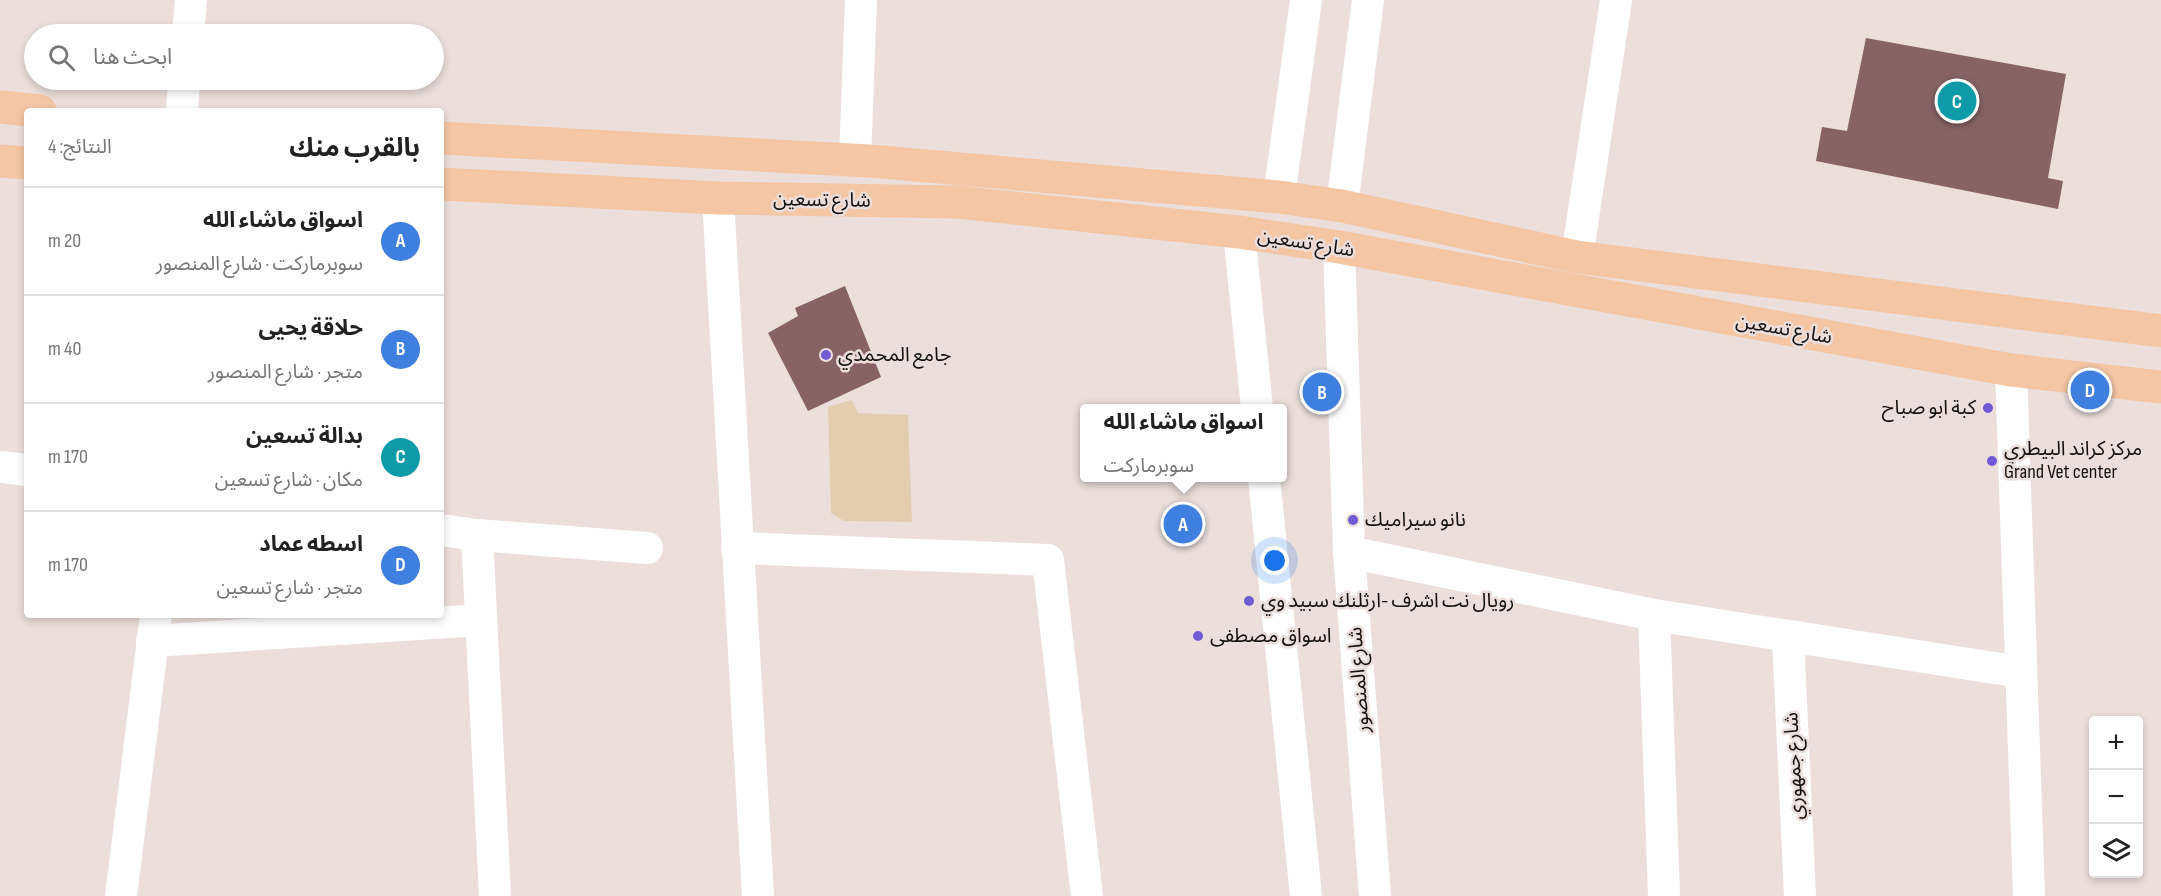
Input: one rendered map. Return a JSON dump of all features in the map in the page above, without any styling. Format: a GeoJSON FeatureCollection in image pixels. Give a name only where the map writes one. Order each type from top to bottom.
{"type":"FeatureCollection","features":[{"type":"Feature","properties":{"kind":"main road"},"geometry":{"type":"LineString","coordinates":[[0,107],[24,109]]}},
{"type":"Feature","properties":{"kind":"main road","name":"شارع تسعين"},"geometry":{"type":"LineString","coordinates":[[444,138],[855,160],[1280,198],[1342,206],[1577,257],[2161,331]]}},
{"type":"Feature","properties":{"kind":"main road"},"geometry":{"type":"LineString","coordinates":[[0,162],[24,163]]}},
{"type":"Feature","properties":{"kind":"main road","name":"شارع تسعين"},"geometry":{"type":"LineString","coordinates":[[444,184],[718,198],[957,202],[1239,232],[1338,247],[2011,370],[2161,387]]}},
{"type":"Feature","properties":{"kind":"street"},"geometry":{"type":"LineString","coordinates":[[189,24],[191,0]]}},
{"type":"Feature","properties":{"kind":"street"},"geometry":{"type":"LineString","coordinates":[[855,160],[861,0]]}},
{"type":"Feature","properties":{"kind":"street"},"geometry":{"type":"LineString","coordinates":[[1280,198],[1306,0]]}},
{"type":"Feature","properties":{"kind":"street"},"geometry":{"type":"LineString","coordinates":[[1342,206],[1368,0]]}},
{"type":"Feature","properties":{"kind":"street"},"geometry":{"type":"LineString","coordinates":[[1577,257],[1616,0]]}},
{"type":"Feature","properties":{"kind":"street"},"geometry":{"type":"LineString","coordinates":[[182,108],[183,90]]}},
{"type":"Feature","properties":{"kind":"street"},"geometry":{"type":"LineString","coordinates":[[718,198],[758,896]]}},
{"type":"Feature","properties":{"kind":"street"},"geometry":{"type":"LineString","coordinates":[[1239,232],[1257,404]]}},
{"type":"Feature","properties":{"kind":"street","name":"شارع المنصور"},"geometry":{"type":"LineString","coordinates":[[1338,247],[1349,552],[1375,896]]}},
{"type":"Feature","properties":{"kind":"street"},"geometry":{"type":"LineString","coordinates":[[2011,370],[2029,896]]}},
{"type":"Feature","properties":{"kind":"street"},"geometry":{"type":"LineString","coordinates":[[0,467],[24,470]]}},
{"type":"Feature","properties":{"kind":"street"},"geometry":{"type":"LineString","coordinates":[[1265,482],[1306,896]]}},
{"type":"Feature","properties":{"kind":"street"},"geometry":{"type":"LineString","coordinates":[[444,530],[647,549]]}},
{"type":"Feature","properties":{"kind":"street"},"geometry":{"type":"LineString","coordinates":[[477,535],[495,896]]}},
{"type":"Feature","properties":{"kind":"street"},"geometry":{"type":"LineString","coordinates":[[737,548],[1048,560],[1088,896]]}},
{"type":"Feature","properties":{"kind":"street"},"geometry":{"type":"LineString","coordinates":[[1349,552],[1654,615],[2020,672]]}},
{"type":"Feature","properties":{"kind":"street"},"geometry":{"type":"LineString","coordinates":[[1654,615],[1664,896]]}},
{"type":"Feature","properties":{"kind":"street"},"geometry":{"type":"LineString","coordinates":[[121,896],[154,628],[481,620]]}},
{"type":"Feature","properties":{"kind":"street","name":"شارع جمهوري"},"geometry":{"type":"LineString","coordinates":[[1788,637],[1800,896]]}},
{"type":"Feature","properties":{"kind":"shaded area"},"geometry":{"type":"Polygon","coordinates":[[[852,400],[858,413],[908,415],[912,522],[844,521],[831,513],[828,407],[852,400]]]}},
{"type":"Feature","properties":{"kind":"building"},"geometry":{"type":"Polygon","coordinates":[[[1866,38],[2066,74],[2048,178],[2063,181],[2058,209],[1816,161],[1822,127],[1847,131],[1866,38]]]}},
{"type":"Feature","properties":{"kind":"building","name":"جامع المحمدي"},"geometry":{"type":"Polygon","coordinates":[[[845,286],[881,377],[808,411],[768,333],[798,316],[795,308],[845,286]]]}},
{"type":"Feature","properties":{"kind":"place","name":"بدالة تسعين"},"geometry":{"type":"Point","coordinates":[1957,101]}},
{"type":"Feature","properties":{"kind":"place","name":"جامع المحمدي"},"geometry":{"type":"Point","coordinates":[826,355]}},
{"type":"Feature","properties":{"kind":"place","name":"اسطه عماد"},"geometry":{"type":"Point","coordinates":[2090,390]}},
{"type":"Feature","properties":{"kind":"place","name":"حلاقة يحيى"},"geometry":{"type":"Point","coordinates":[1322,392]}},
{"type":"Feature","properties":{"kind":"place","name":"كبة ابو صباح"},"geometry":{"type":"Point","coordinates":[1988,408]}},
{"type":"Feature","properties":{"kind":"place","name":"مركز كراند البيطري Grand Vet center"},"geometry":{"type":"Point","coordinates":[1992,461]}},
{"type":"Feature","properties":{"kind":"place","name":"نانو سيراميك"},"geometry":{"type":"Point","coordinates":[1353,520]}},
{"type":"Feature","properties":{"kind":"place","name":"اسواق ماشاء الله"},"geometry":{"type":"Point","coordinates":[1183,524]}},
{"type":"Feature","properties":{"kind":"place","name":"رويال نت اشرف -ارثلنك سبيد وي"},"geometry":{"type":"Point","coordinates":[1249,601]}},
{"type":"Feature","properties":{"kind":"place","name":"اسواق مصطفى"},"geometry":{"type":"Point","coordinates":[1198,636]}}]}
